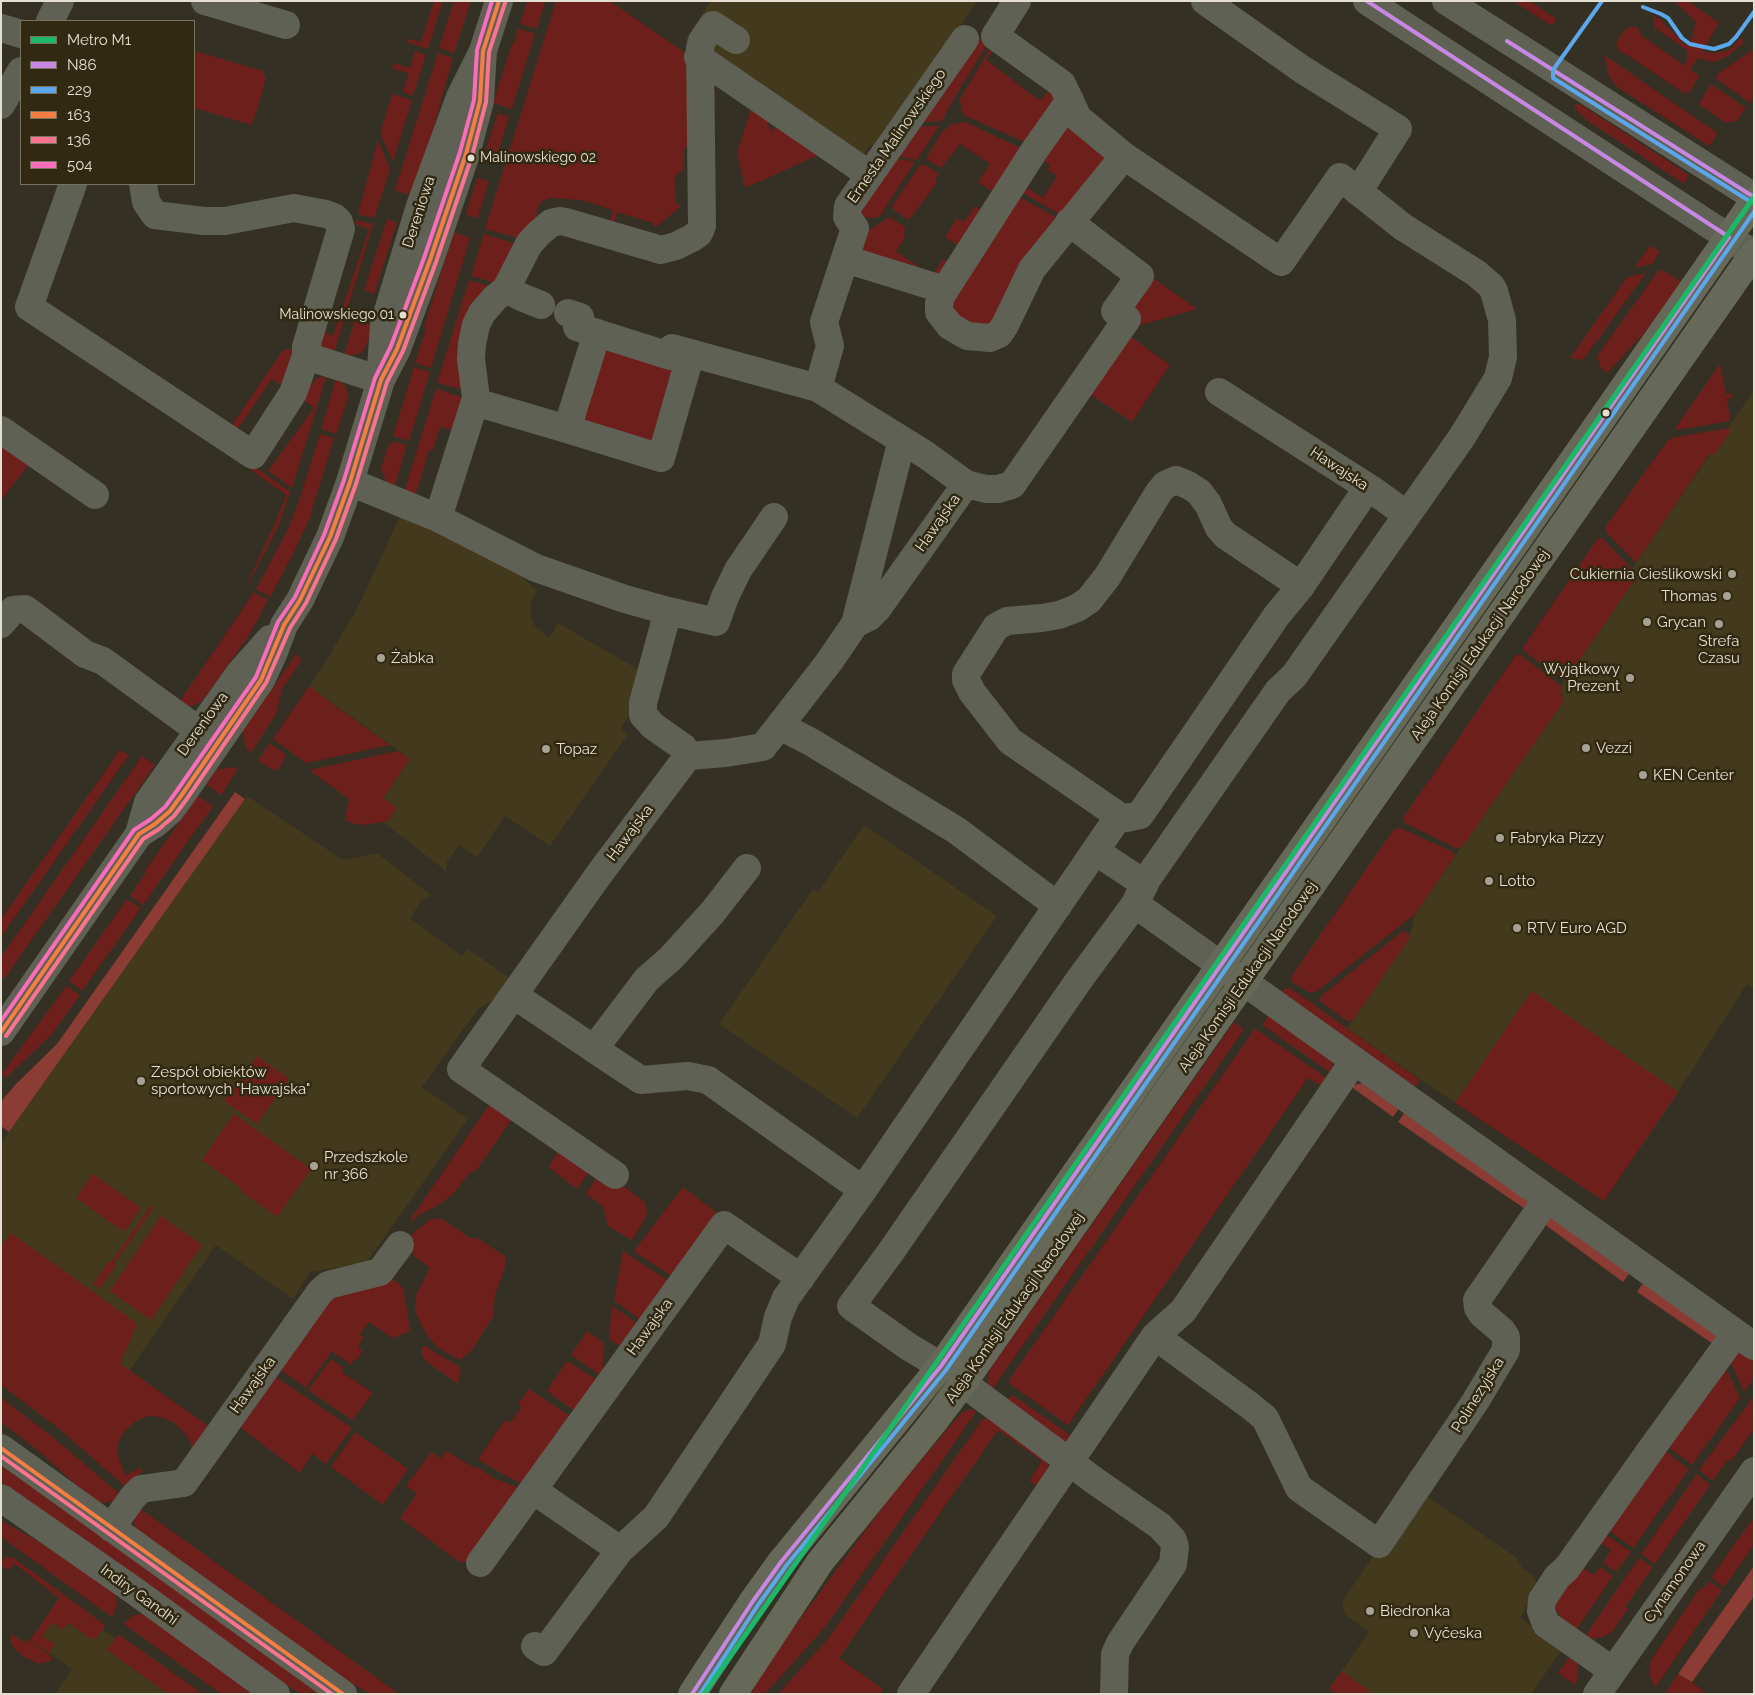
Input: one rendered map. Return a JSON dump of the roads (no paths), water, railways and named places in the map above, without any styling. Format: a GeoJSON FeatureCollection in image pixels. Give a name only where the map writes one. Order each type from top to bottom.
{"type":"FeatureCollection","features":[{"type":"Feature","properties":{"kind":"main road","name":"Aleja Komisji Edukacji Narodowej"},"geometry":{"type":"LineString","coordinates":[[692,1694],[781,1562],[941,1366],[1754,201]]}},
{"type":"Feature","properties":{"kind":"main road","name":"Aleja Komisji Edukacji Narodowej"},"geometry":{"type":"LineString","coordinates":[[733,1694],[820,1562],[963,1383],[1754,254]]}},
{"type":"Feature","properties":{"kind":"street"},"geometry":{"type":"LineString","coordinates":[[50,20],[60,1]]}},
{"type":"Feature","properties":{"kind":"street"},"geometry":{"type":"LineString","coordinates":[[205,1],[286,25]]}},
{"type":"Feature","properties":{"kind":"street","name":"Dereniowa"},"geometry":{"type":"LineString","coordinates":[[139,834],[155,824],[170,811],[260,680],[274,652],[284,625],[300,600],[330,537],[350,482],[382,380],[382,341],[384,324],[391,298],[437,158],[460,97],[483,51],[499,1]]}},
{"type":"Feature","properties":{"kind":"street"},"geometry":{"type":"LineString","coordinates":[[941,1366],[909,1347],[851,1306],[1140,894],[1278,690],[1294,676],[1462,437],[1498,378],[1503,357],[1502,320],[1492,286],[1476,273],[1403,227],[1340,177],[1281,262],[1124,156],[1078,118],[1062,84],[995,36],[1017,1]]}},
{"type":"Feature","properties":{"kind":"street"},"geometry":{"type":"LineString","coordinates":[[1205,1],[1303,70],[1398,129],[1358,192]]}},
{"type":"Feature","properties":{"kind":"street"},"geometry":{"type":"LineString","coordinates":[[1367,1],[1754,254]]}},
{"type":"Feature","properties":{"kind":"street"},"geometry":{"type":"LineString","coordinates":[[1446,1],[1754,197]]}},
{"type":"Feature","properties":{"kind":"street"},"geometry":{"type":"LineString","coordinates":[[438,518],[476,398],[471,359],[472,344],[476,325],[482,313],[506,289],[529,244],[539,232],[550,224],[560,221],[661,250],[676,246],[698,233],[702,226],[698,57],[702,40],[713,25],[736,40]]}},
{"type":"Feature","properties":{"kind":"street"},"geometry":{"type":"LineString","coordinates":[[1,28],[20,34]]}},
{"type":"Feature","properties":{"kind":"street","name":"Ernesta Malinowskiego"},"geometry":{"type":"LineString","coordinates":[[821,379],[830,346],[824,322],[854,228],[847,217],[848,206],[965,39]]}},
{"type":"Feature","properties":{"kind":"street"},"geometry":{"type":"LineString","coordinates":[[698,57],[870,175]]}},
{"type":"Feature","properties":{"kind":"street"},"geometry":{"type":"LineString","coordinates":[[1,105],[20,73]]}},
{"type":"Feature","properties":{"kind":"street"},"geometry":{"type":"LineString","coordinates":[[1070,100],[1034,151],[941,296],[939,312],[950,326],[967,336],[990,338],[999,334],[1032,269],[1124,156]]}},
{"type":"Feature","properties":{"kind":"street"},"geometry":{"type":"LineString","coordinates":[[73,185],[29,307],[253,455],[293,394],[306,356],[306,347],[341,229],[339,222],[334,217],[326,214],[294,208],[225,221],[204,221],[156,214],[146,202],[143,185]]}},
{"type":"Feature","properties":{"kind":"street","name":"Hawajska"},"geometry":{"type":"LineString","coordinates":[[615,1175],[461,1069],[600,873],[688,756],[726,753],[763,747],[829,662],[855,624],[869,617],[878,608],[966,484],[986,489],[1012,485],[1127,319],[1115,311],[1140,276],[1069,222]]}},
{"type":"Feature","properties":{"kind":"street"},"geometry":{"type":"LineString","coordinates":[[844,259],[945,290]]}},
{"type":"Feature","properties":{"kind":"street"},"geometry":{"type":"LineString","coordinates":[[506,289],[541,305]]}},
{"type":"Feature","properties":{"kind":"street"},"geometry":{"type":"LineString","coordinates":[[568,313],[580,317],[577,327],[670,356],[672,348],[821,379],[902,440],[966,484]]}},
{"type":"Feature","properties":{"kind":"street"},"geometry":{"type":"LineString","coordinates":[[568,429],[597,333]]}},
{"type":"Feature","properties":{"kind":"street"},"geometry":{"type":"LineString","coordinates":[[475,402],[661,458],[691,353]]}},
{"type":"Feature","properties":{"kind":"street"},"geometry":{"type":"LineString","coordinates":[[306,356],[382,380]]}},
{"type":"Feature","properties":{"kind":"street","name":"Hawajska"},"geometry":{"type":"LineString","coordinates":[[1219,392],[1368,487],[1407,515]]}},
{"type":"Feature","properties":{"kind":"street"},"geometry":{"type":"LineString","coordinates":[[1,430],[95,495]]}},
{"type":"Feature","properties":{"kind":"street"},"geometry":{"type":"LineString","coordinates":[[855,624],[902,440]]}},
{"type":"Feature","properties":{"kind":"street"},"geometry":{"type":"LineString","coordinates":[[1301,586],[1225,535],[1218,528],[1208,504],[1199,492],[1176,480],[1165,485],[1159,492],[1107,577],[1089,600],[1077,608],[1059,615],[1007,621],[996,627],[966,674],[966,680],[972,692],[1010,741],[1119,816],[1126,818],[1140,815],[1277,615],[1301,586],[1368,487]]}},
{"type":"Feature","properties":{"kind":"street"},"geometry":{"type":"LineString","coordinates":[[350,482],[438,518],[536,568],[625,599],[716,622],[738,570],[774,517]]}},
{"type":"Feature","properties":{"kind":"street"},"geometry":{"type":"LineString","coordinates":[[1,624],[13,610],[25,610],[85,654],[103,661],[198,730]]}},
{"type":"Feature","properties":{"kind":"street"},"geometry":{"type":"LineString","coordinates":[[668,611],[643,703],[643,715],[653,726],[683,747],[688,756]]}},
{"type":"Feature","properties":{"kind":"street","name":"Dereniowa"},"geometry":{"type":"LineString","coordinates":[[1,1032],[139,834],[148,802],[198,730],[239,674],[264,644],[284,625]]}},
{"type":"Feature","properties":{"kind":"street"},"geometry":{"type":"LineString","coordinates":[[780,726],[811,742],[956,830],[1058,906]]}},
{"type":"Feature","properties":{"kind":"street"},"geometry":{"type":"LineString","coordinates":[[535,1646],[544,1652],[620,1550],[656,1517],[772,1344],[778,1317],[786,1298],[863,1190],[1119,816]]}},
{"type":"Feature","properties":{"kind":"street"},"geometry":{"type":"LineString","coordinates":[[1095,851],[1220,965],[1745,1340],[1657,1441],[1567,1568],[1557,1577],[1542,1600],[1540,1611],[1546,1624],[1613,1671]]}},
{"type":"Feature","properties":{"kind":"street"},"geometry":{"type":"LineString","coordinates":[[594,1049],[647,979],[670,959],[712,913],[747,868]]}},
{"type":"Feature","properties":{"kind":"street"},"geometry":{"type":"LineString","coordinates":[[514,995],[641,1080],[688,1076],[708,1080],[863,1190]]}},
{"type":"Feature","properties":{"kind":"street"},"geometry":{"type":"LineString","coordinates":[[911,1694],[1156,1336],[1183,1311],[1354,1061]]}},
{"type":"Feature","properties":{"kind":"street","name":"Polinezyjska"},"geometry":{"type":"LineString","coordinates":[[1156,1336],[1265,1418],[1299,1488],[1379,1544],[1475,1402],[1506,1350],[1506,1337],[1502,1331],[1482,1314],[1478,1308],[1477,1300],[1547,1199]]}},
{"type":"Feature","properties":{"kind":"street","name":"Hawajska"},"geometry":{"type":"LineString","coordinates":[[480,1563],[724,1225],[801,1278]]}},
{"type":"Feature","properties":{"kind":"street","name":"Hawajska"},"geometry":{"type":"LineString","coordinates":[[111,1528],[133,1497],[142,1489],[184,1483],[320,1292],[328,1285],[380,1272],[400,1245]]}},
{"type":"Feature","properties":{"kind":"street"},"geometry":{"type":"LineString","coordinates":[[963,1383],[1170,1535],[1175,1547],[1173,1564],[1120,1643],[1115,1654],[1114,1694]]}},
{"type":"Feature","properties":{"kind":"street"},"geometry":{"type":"LineString","coordinates":[[1,1448],[343,1694]]}},
{"type":"Feature","properties":{"kind":"street","name":"Cynamonowa"},"geometry":{"type":"LineString","coordinates":[[1597,1694],[1754,1471]]}},
{"type":"Feature","properties":{"kind":"street"},"geometry":{"type":"LineString","coordinates":[[533,1490],[620,1550]]}},
{"type":"Feature","properties":{"kind":"street","name":"Indiry Gandhi"},"geometry":{"type":"LineString","coordinates":[[1,1498],[136,1592],[276,1694]]}},
{"type":"Feature","properties":{"kind":"metro line","name":"M1"},"geometry":{"type":"LineString","coordinates":[[704,1694],[1754,197]]}},
{"type":"Feature","properties":{"kind":"place","name":"Malinowskiego 02"},"geometry":{"type":"Point","coordinates":[471,158]}},
{"type":"Feature","properties":{"kind":"place","name":"Malinowskiego 01"},"geometry":{"type":"Point","coordinates":[403,315]}},
{"type":"Feature","properties":{"kind":"place","name":"Cukiernia Cieślikowski"},"geometry":{"type":"Point","coordinates":[1732,574]}},
{"type":"Feature","properties":{"kind":"place","name":"Thomas"},"geometry":{"type":"Point","coordinates":[1727,596]}},
{"type":"Feature","properties":{"kind":"place","name":"Grycan"},"geometry":{"type":"Point","coordinates":[1647,622]}},
{"type":"Feature","properties":{"kind":"place","name":"Strefa Czasu"},"geometry":{"type":"Point","coordinates":[1719,624]}},
{"type":"Feature","properties":{"kind":"place","name":"Żabka"},"geometry":{"type":"Point","coordinates":[381,658]}},
{"type":"Feature","properties":{"kind":"place","name":"Wyjątkowy Prezent"},"geometry":{"type":"Point","coordinates":[1630,678]}},
{"type":"Feature","properties":{"kind":"place","name":"Vezzi"},"geometry":{"type":"Point","coordinates":[1586,748]}},
{"type":"Feature","properties":{"kind":"place","name":"Topaz"},"geometry":{"type":"Point","coordinates":[546,749]}},
{"type":"Feature","properties":{"kind":"place","name":"KEN Center"},"geometry":{"type":"Point","coordinates":[1643,775]}},
{"type":"Feature","properties":{"kind":"place","name":"Fabryka Pizzy"},"geometry":{"type":"Point","coordinates":[1500,838]}},
{"type":"Feature","properties":{"kind":"place","name":"Lotto"},"geometry":{"type":"Point","coordinates":[1489,881]}},
{"type":"Feature","properties":{"kind":"place","name":"RTV Euro AGD"},"geometry":{"type":"Point","coordinates":[1517,928]}},
{"type":"Feature","properties":{"kind":"place","name":"Zespół obiektów sportowych \"Hawajska\""},"geometry":{"type":"Point","coordinates":[141,1081]}},
{"type":"Feature","properties":{"kind":"place","name":"Przedszkole nr 366"},"geometry":{"type":"Point","coordinates":[314,1166]}},
{"type":"Feature","properties":{"kind":"place","name":"Biedronka"},"geometry":{"type":"Point","coordinates":[1370,1611]}},
{"type":"Feature","properties":{"kind":"place","name":"Vyčeska"},"geometry":{"type":"Point","coordinates":[1414,1633]}}]}
